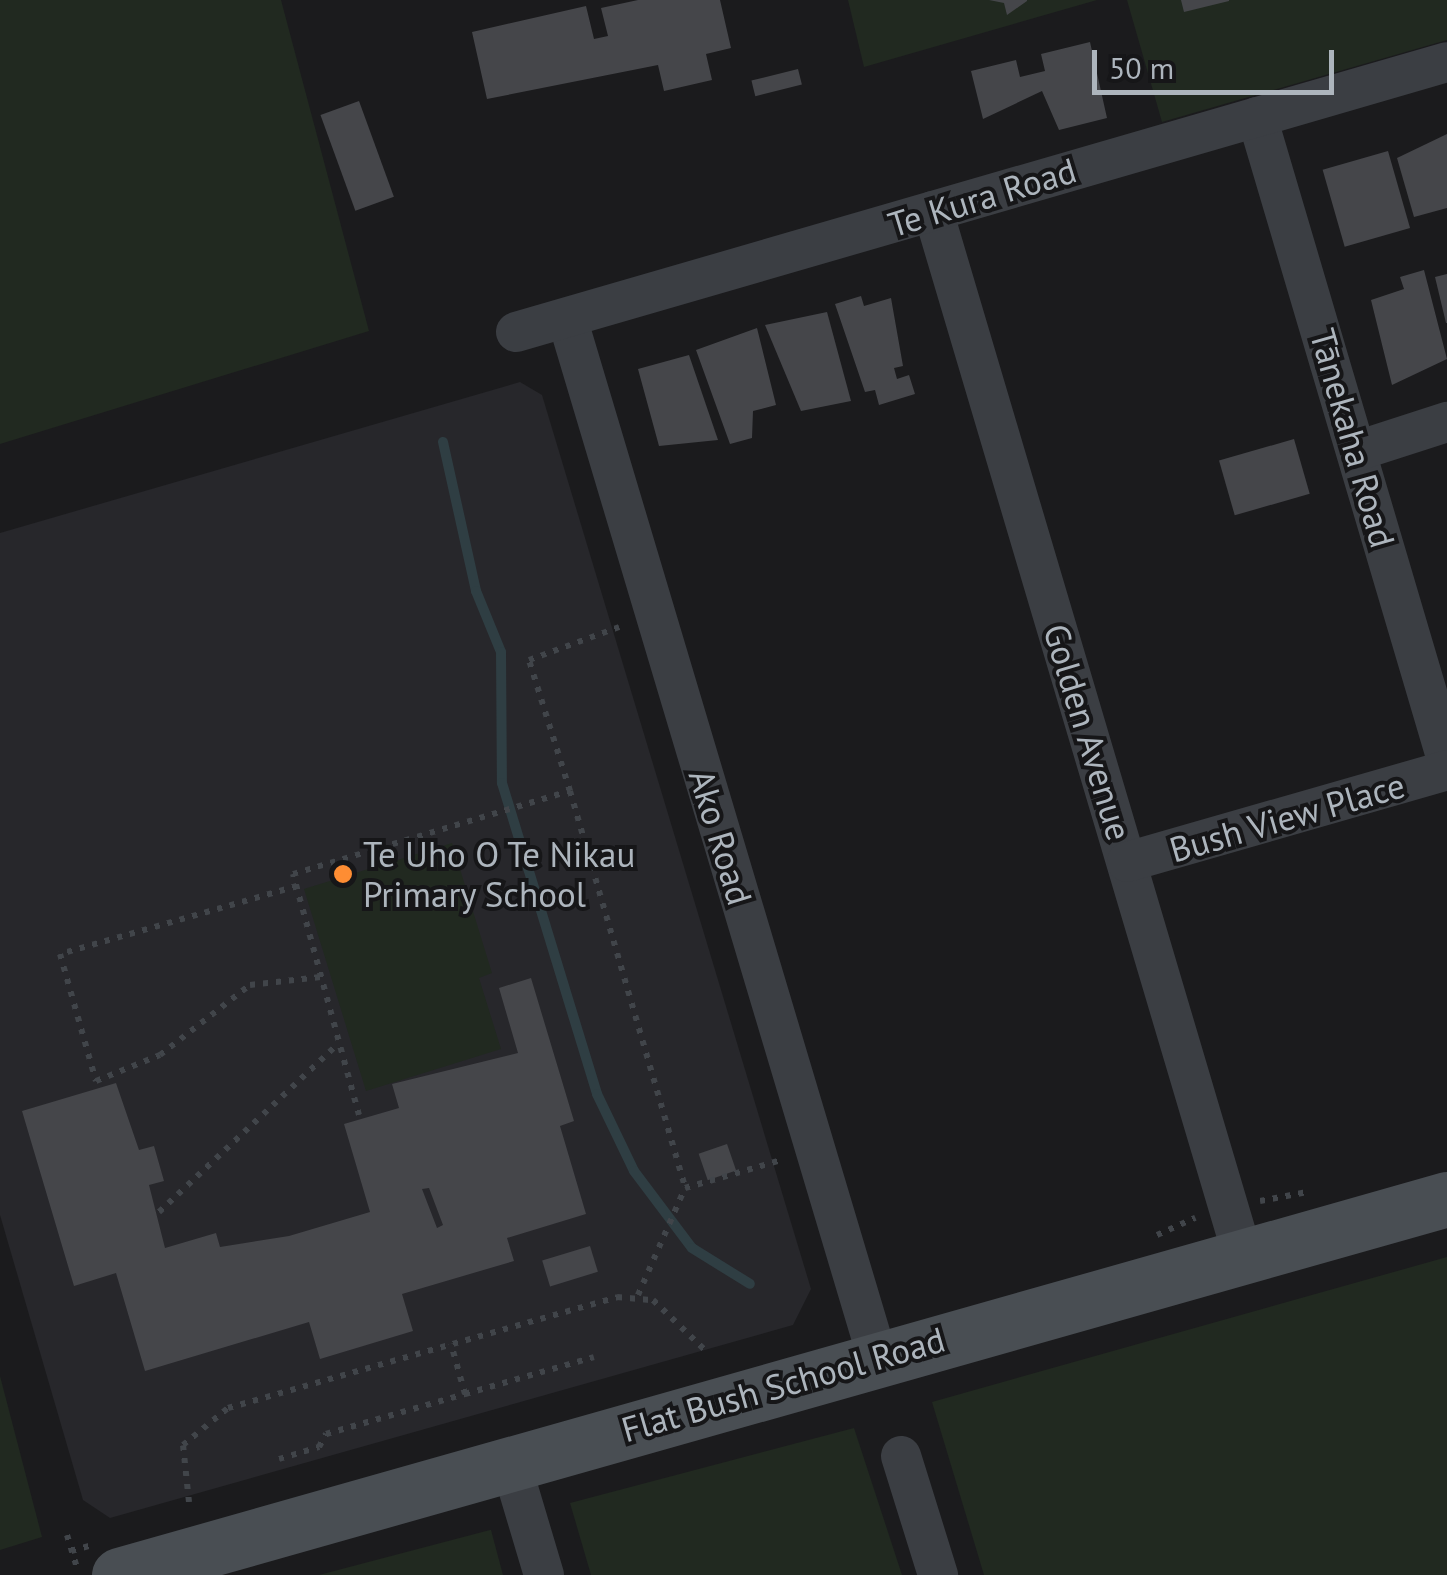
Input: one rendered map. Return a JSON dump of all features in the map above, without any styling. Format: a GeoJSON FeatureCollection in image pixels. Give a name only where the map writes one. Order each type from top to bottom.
{"type":"FeatureCollection","features":[{"type":"Feature","properties":{"kind":"street","name":"Te Kura Road"},"geometry":{"type":"LineString","coordinates":[[516,332],[1447,62]]}},
{"type":"Feature","properties":{"kind":"street","name":"Tānekaha Road"},"geometry":{"type":"LineString","coordinates":[[1257,117],[1447,760]]}},
{"type":"Feature","properties":{"kind":"street","name":"Golden Avenue"},"geometry":{"type":"LineString","coordinates":[[933,211],[1242,1253]]}},
{"type":"Feature","properties":{"kind":"street","name":"Ako Road"},"geometry":{"type":"LineString","coordinates":[[567,318],[877,1356]]}},
{"type":"Feature","properties":{"kind":"street"},"geometry":{"type":"LineString","coordinates":[[1356,451],[1447,422]]}},
{"type":"Feature","properties":{"kind":"street","name":"Bush View Place"},"geometry":{"type":"LineString","coordinates":[[1127,862],[1447,770]]}},
{"type":"Feature","properties":{"kind":"street","name":"Flat Bush School Road"},"geometry":{"type":"LineString","coordinates":[[119,1575],[877,1356],[1447,1199]]}},
{"type":"Feature","properties":{"kind":"street"},"geometry":{"type":"LineString","coordinates":[[901,1456],[938,1575]]}},
{"type":"Feature","properties":{"kind":"street"},"geometry":{"type":"LineString","coordinates":[[510,1461],[544,1575]]}},
{"type":"Feature","properties":{"kind":"path"},"geometry":{"type":"LineString","coordinates":[[616,614],[621,632],[529,660],[685,1188],[638,1295]]}},
{"type":"Feature","properties":{"kind":"path"},"geometry":{"type":"LineString","coordinates":[[359,1115],[293,874],[570,791]]}},
{"type":"Feature","properties":{"kind":"path"},"geometry":{"type":"LineString","coordinates":[[297,886],[60,954],[96,1081],[160,1055],[250,985],[321,977]]}},
{"type":"Feature","properties":{"kind":"path"},"geometry":{"type":"LineString","coordinates":[[159,1212],[339,1043]]}},
{"type":"Feature","properties":{"kind":"path"},"geometry":{"type":"LineString","coordinates":[[685,1188],[778,1161]]}},
{"type":"Feature","properties":{"kind":"path"},"geometry":{"type":"LineString","coordinates":[[189,1502],[183,1444],[212,1414],[451,1344],[638,1295]]}},
{"type":"Feature","properties":{"kind":"path"},"geometry":{"type":"LineString","coordinates":[[638,1295],[706,1351]]}},
{"type":"Feature","properties":{"kind":"path"},"geometry":{"type":"LineString","coordinates":[[451,1344],[465,1394]]}},
{"type":"Feature","properties":{"kind":"path"},"geometry":{"type":"LineString","coordinates":[[279,1458],[319,1447],[326,1434],[594,1357]]}},
{"type":"Feature","properties":{"kind":"path"},"geometry":{"type":"LineString","coordinates":[[67,1535],[80,1575]]}},
{"type":"Feature","properties":{"kind":"shaded area"},"geometry":{"type":"Polygon","coordinates":[[[0,0],[281,0],[369,331],[0,444],[0,0]]]}},
{"type":"Feature","properties":{"kind":"shaded area"},"geometry":{"type":"Polygon","coordinates":[[[848,0],[1097,0],[864,67],[848,0]]]}},
{"type":"Feature","properties":{"kind":"shaded area"},"geometry":{"type":"Polygon","coordinates":[[[1127,0],[1447,0],[1447,40],[1162,122],[1127,0]]]}},
{"type":"Feature","properties":{"kind":"shaded area","name":"Te Uho O Te Nikau Primary School"},"geometry":{"type":"Polygon","coordinates":[[[520,382],[542,395],[811,1289],[793,1325],[110,1518],[83,1500],[0,1215],[0,533],[520,382]]]}},
{"type":"Feature","properties":{"kind":"shaded area"},"geometry":{"type":"Polygon","coordinates":[[[452,843],[492,973],[479,978],[501,1049],[366,1091],[304,889],[452,843]]]}},
{"type":"Feature","properties":{"kind":"shaded area"},"geometry":{"type":"Polygon","coordinates":[[[1447,1257],[1447,1575],[984,1575],[932,1402],[1447,1257]]]}},
{"type":"Feature","properties":{"kind":"shaded area"},"geometry":{"type":"Polygon","coordinates":[[[0,1376],[42,1537],[0,1550],[0,1376]]]}},
{"type":"Feature","properties":{"kind":"shaded area"},"geometry":{"type":"Polygon","coordinates":[[[854,1428],[902,1575],[591,1575],[570,1503],[854,1428]]]}},
{"type":"Feature","properties":{"kind":"shaded area"},"geometry":{"type":"Polygon","coordinates":[[[490,1530],[503,1575],[319,1575],[490,1530]]]}},
{"type":"Feature","properties":{"kind":"building"},"geometry":{"type":"Polygon","coordinates":[[[638,0],[720,0],[731,48],[706,54],[712,80],[664,91],[658,65],[487,99],[472,32],[586,6],[594,39],[608,36],[601,8],[638,0]]]}},
{"type":"Feature","properties":{"kind":"building"},"geometry":{"type":"Polygon","coordinates":[[[989,0],[1027,1],[1007,15],[1004,3],[989,0]]]}},
{"type":"Feature","properties":{"kind":"building"},"geometry":{"type":"Polygon","coordinates":[[[1181,0],[1229,0],[1229,1],[1184,12],[1181,0]]]}},
{"type":"Feature","properties":{"kind":"building"},"geometry":{"type":"Polygon","coordinates":[[[1090,42],[1107,118],[1059,130],[1042,91],[983,119],[971,71],[1016,60],[1020,77],[1045,71],[1041,54],[1090,42]]]}},
{"type":"Feature","properties":{"kind":"building"},"geometry":{"type":"Polygon","coordinates":[[[798,69],[802,85],[755,96],[751,81],[798,69]]]}},
{"type":"Feature","properties":{"kind":"building"},"geometry":{"type":"Polygon","coordinates":[[[359,101],[394,197],[355,211],[320,115],[359,101]]]}},
{"type":"Feature","properties":{"kind":"building"},"geometry":{"type":"Polygon","coordinates":[[[1447,134],[1447,208],[1414,217],[1397,158],[1447,134]]]}},
{"type":"Feature","properties":{"kind":"building"},"geometry":{"type":"Polygon","coordinates":[[[1388,151],[1410,228],[1345,247],[1323,170],[1388,151]]]}},
{"type":"Feature","properties":{"kind":"building"},"geometry":{"type":"Polygon","coordinates":[[[1424,270],[1447,359],[1392,385],[1371,300],[1404,289],[1400,277],[1424,270]]]}},
{"type":"Feature","properties":{"kind":"building"},"geometry":{"type":"Polygon","coordinates":[[[1447,274],[1447,323],[1446,323],[1435,277],[1447,274]]]}},
{"type":"Feature","properties":{"kind":"building"},"geometry":{"type":"Polygon","coordinates":[[[861,296],[864,306],[891,298],[903,366],[894,368],[897,379],[909,375],[915,394],[879,405],[875,390],[865,392],[835,304],[861,296]]]}},
{"type":"Feature","properties":{"kind":"building"},"geometry":{"type":"Polygon","coordinates":[[[827,312],[851,401],[801,411],[765,325],[827,312]]]}},
{"type":"Feature","properties":{"kind":"building"},"geometry":{"type":"Polygon","coordinates":[[[757,328],[776,405],[753,411],[752,438],[730,444],[696,350],[757,328]]]}},
{"type":"Feature","properties":{"kind":"building"},"geometry":{"type":"Polygon","coordinates":[[[689,355],[718,440],[659,446],[638,369],[689,355]]]}},
{"type":"Feature","properties":{"kind":"building"},"geometry":{"type":"Polygon","coordinates":[[[1294,439],[1310,494],[1235,515],[1219,460],[1294,439]]]}},
{"type":"Feature","properties":{"kind":"building"},"geometry":{"type":"Polygon","coordinates":[[[531,978],[574,1121],[560,1126],[586,1214],[507,1238],[514,1261],[402,1294],[413,1331],[320,1359],[309,1322],[145,1371],[116,1273],[74,1286],[22,1111],[116,1083],[139,1150],[154,1146],[164,1181],[149,1185],[165,1248],[216,1233],[220,1247],[289,1236],[370,1212],[344,1124],[399,1108],[392,1084],[518,1053],[499,988],[531,978]],[[429,1188],[422,1189],[437,1228],[443,1225],[429,1188]]]}},
{"type":"Feature","properties":{"kind":"building"},"geometry":{"type":"Polygon","coordinates":[[[727,1144],[736,1170],[708,1180],[699,1154],[727,1144]]]}},
{"type":"Feature","properties":{"kind":"building"},"geometry":{"type":"Polygon","coordinates":[[[590,1246],[598,1272],[550,1286],[542,1261],[590,1246]]]}},
{"type":"Feature","properties":{"kind":"waterway"},"geometry":{"type":"LineString","coordinates":[[443,442],[476,591],[501,652],[502,783],[597,1094],[634,1171],[692,1248],[750,1284]]}},
{"type":"Feature","properties":{"kind":"place","name":"Te Uho O Te Nikau Primary School"},"geometry":{"type":"Point","coordinates":[343,874]}}]}
